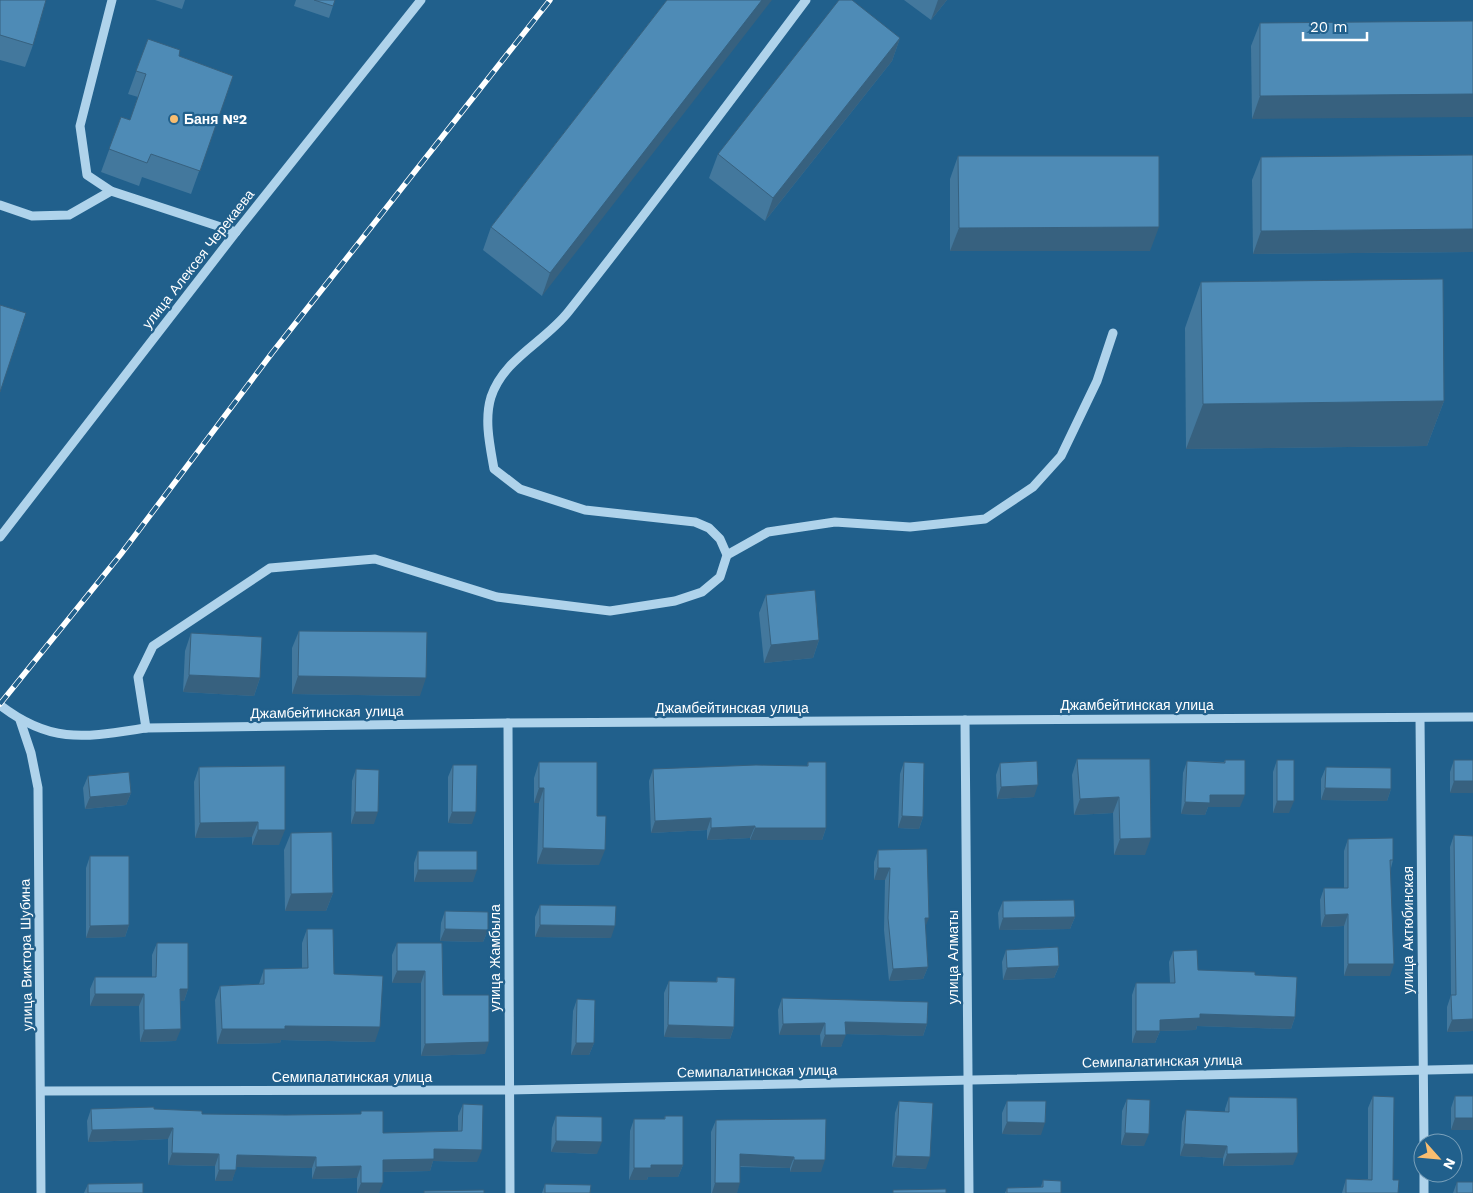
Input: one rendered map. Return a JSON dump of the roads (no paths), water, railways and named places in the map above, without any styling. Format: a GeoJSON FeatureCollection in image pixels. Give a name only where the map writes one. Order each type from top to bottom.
{"type":"FeatureCollection","features":[{"type":"Feature","properties":{"kind":"street"},"geometry":{"type":"LineString","coordinates":[[112,0],[80,126],[87,175],[111,191],[236,232]]}},
{"type":"Feature","properties":{"kind":"street","name":"улица Алексея Черекаева"},"geometry":{"type":"LineString","coordinates":[[0,537],[236,232],[421,0]]}},
{"type":"Feature","properties":{"kind":"street"},"geometry":{"type":"LineString","coordinates":[[146,728],[138,677],[154,646],[270,568],[375,559],[497,597],[610,611],[676,601],[702,592],[720,577],[727,555],[720,539],[710,528],[695,522],[585,510],[520,489],[494,468],[488,431],[491,398],[504,371],[567,314],[680,169],[806,0]]}},
{"type":"Feature","properties":{"kind":"street"},"geometry":{"type":"LineString","coordinates":[[0,205],[32,216],[69,215],[111,191]]}},
{"type":"Feature","properties":{"kind":"street"},"geometry":{"type":"LineString","coordinates":[[727,555],[768,532],[835,522],[910,527],[985,519],[1032,487],[1061,456],[1097,381],[1113,333]]}},
{"type":"Feature","properties":{"kind":"street","name":"Джамбейтинская улица"},"geometry":{"type":"LineString","coordinates":[[0,705],[20,720],[58,735],[97,736],[146,728],[508,723],[1473,717]]}},
{"type":"Feature","properties":{"kind":"street","name":"улица Актюбинская"},"geometry":{"type":"LineString","coordinates":[[1420,718],[1424,1133]]}},
{"type":"Feature","properties":{"kind":"street","name":"улица Виктора Шубина"},"geometry":{"type":"LineString","coordinates":[[20,720],[31,753],[38,788],[41,1193]]}},
{"type":"Feature","properties":{"kind":"street","name":"улица Алматы"},"geometry":{"type":"LineString","coordinates":[[965,720],[968,1193]]}},
{"type":"Feature","properties":{"kind":"street","name":"улица Жамбыла"},"geometry":{"type":"LineString","coordinates":[[508,723],[508,1090],[510,1193]]}},
{"type":"Feature","properties":{"kind":"street","name":"Семипалатинская улица"},"geometry":{"type":"LineString","coordinates":[[41,1091],[508,1090],[1423,1068],[1473,1069]]}},
{"type":"Feature","properties":{"kind":"railway"},"geometry":{"type":"LineString","coordinates":[[0,704],[121,554],[272,353],[550,0]]}},
{"type":"Feature","properties":{"kind":"place","name":"Баня №2"},"geometry":{"type":"Point","coordinates":[174,119]}}]}
